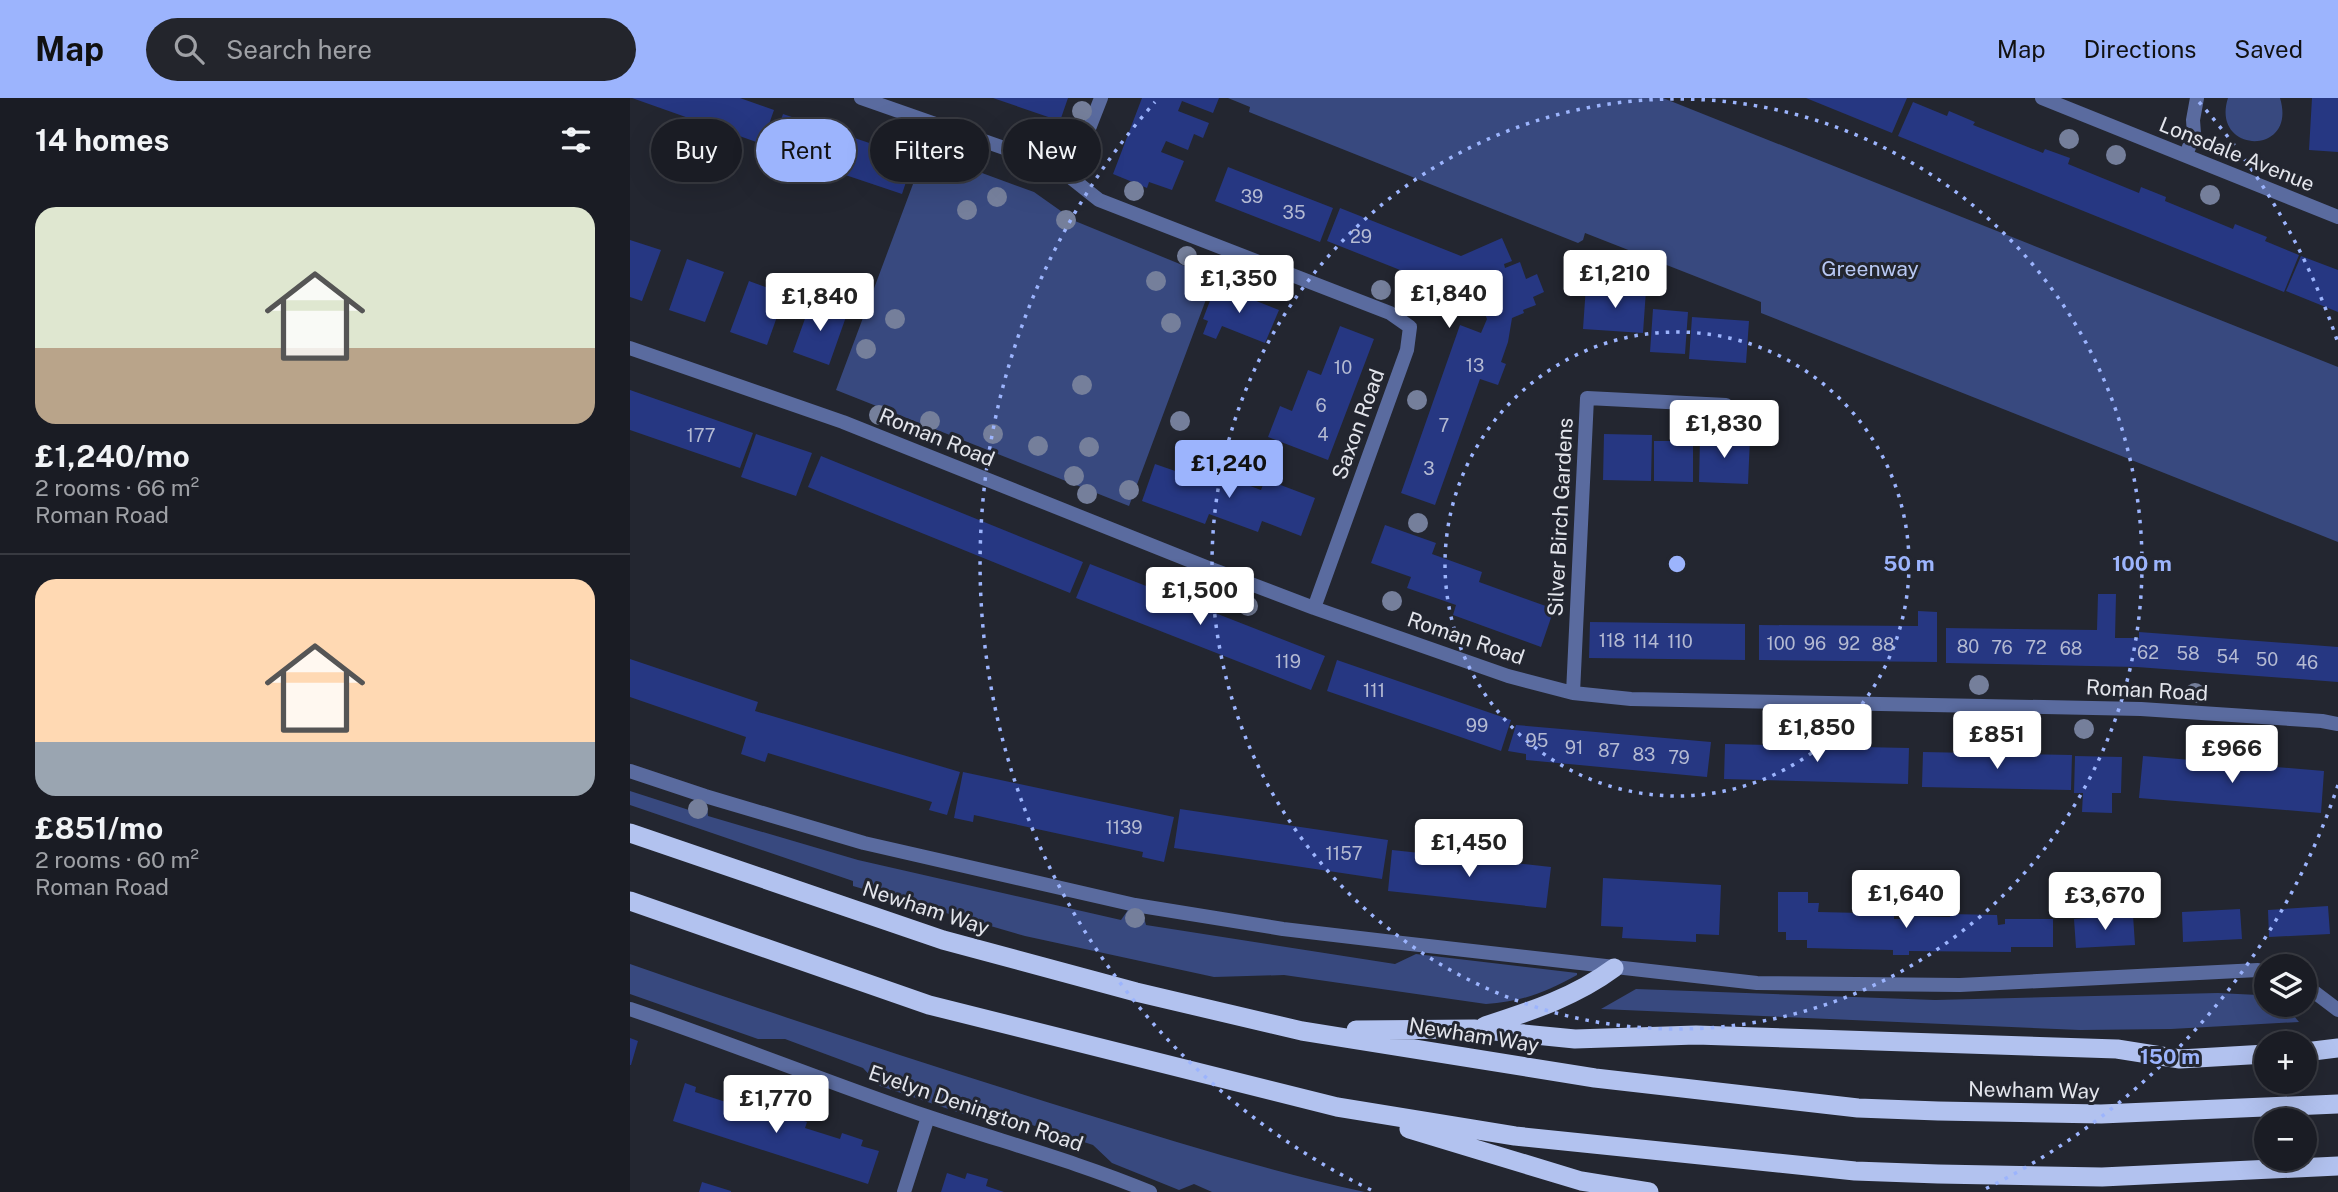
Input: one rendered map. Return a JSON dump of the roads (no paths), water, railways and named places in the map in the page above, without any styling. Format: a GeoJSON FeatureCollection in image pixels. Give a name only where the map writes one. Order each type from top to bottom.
{"type":"FeatureCollection","features":[{"type":"Feature","properties":{"kind":"highway","name":"Newham Way"},"geometry":{"type":"LineString","coordinates":[[630,833],[943,940],[1136,992],[1302,1031],[1595,1078],[1858,1108],[2101,1114],[2338,1104]]}},
{"type":"Feature","properties":{"kind":"highway"},"geometry":{"type":"LineString","coordinates":[[630,901],[929,1005],[1337,1107],[1581,1181],[1649,1192]]}},
{"type":"Feature","properties":{"kind":"highway"},"geometry":{"type":"LineString","coordinates":[[1474,1029],[1565,998],[1614,968]]}},
{"type":"Feature","properties":{"kind":"highway"},"geometry":{"type":"LineString","coordinates":[[1302,1031],[1474,1029],[1575,1039],[1696,1035],[2117,1049],[2180,1059],[2254,1055]]}},
{"type":"Feature","properties":{"kind":"highway"},"geometry":{"type":"LineString","coordinates":[[2317,1051],[2338,1048]]}},
{"type":"Feature","properties":{"kind":"highway"},"geometry":{"type":"LineString","coordinates":[[1337,1107],[1515,1136],[1854,1171],[2102,1177],[2338,1166]]}},
{"type":"Feature","properties":{"kind":"street"},"geometry":{"type":"LineString","coordinates":[[861,98],[1003,148]]}},
{"type":"Feature","properties":{"kind":"street"},"geometry":{"type":"LineString","coordinates":[[1093,119],[1101,98]]}},
{"type":"Feature","properties":{"kind":"street","name":"Lonsdale Avenue"},"geometry":{"type":"LineString","coordinates":[[2042,98],[2065,102],[2186,156],[2338,217]]}},
{"type":"Feature","properties":{"kind":"street"},"geometry":{"type":"LineString","coordinates":[[2186,156],[2193,134],[2197,98]]}},
{"type":"Feature","properties":{"kind":"street","name":"Saxon Road"},"geometry":{"type":"LineString","coordinates":[[1076,182],[1099,200],[1390,313],[1410,327],[1407,349],[1314,608]]}},
{"type":"Feature","properties":{"kind":"street","name":"Roman Road"},"geometry":{"type":"LineString","coordinates":[[630,348],[843,422],[1314,608],[1508,677],[1573,693],[1631,699],[2141,709],[2338,724]]}},
{"type":"Feature","properties":{"kind":"street","name":"Silver Birch Gardens"},"geometry":{"type":"LineString","coordinates":[[1573,693],[1587,398],[1726,405]]}},
{"type":"Feature","properties":{"kind":"street","name":"Newham Way"},"geometry":{"type":"LineString","coordinates":[[630,771],[864,843],[1135,905],[1297,930],[1757,983],[1960,985],[2254,970]]}},
{"type":"Feature","properties":{"kind":"street"},"geometry":{"type":"LineString","coordinates":[[2317,994],[2338,1010]]}},
{"type":"Feature","properties":{"kind":"street","name":"Evelyn Denington Road"},"geometry":{"type":"LineString","coordinates":[[630,1009],[928,1117],[1105,1174],[1150,1192]]}},
{"type":"Feature","properties":{"kind":"street"},"geometry":{"type":"LineString","coordinates":[[904,1192],[928,1117]]}},
{"type":"Feature","properties":{"kind":"park label","name":"Greenway"},"geometry":{"type":"Point","coordinates":[1870,268]}}]}
